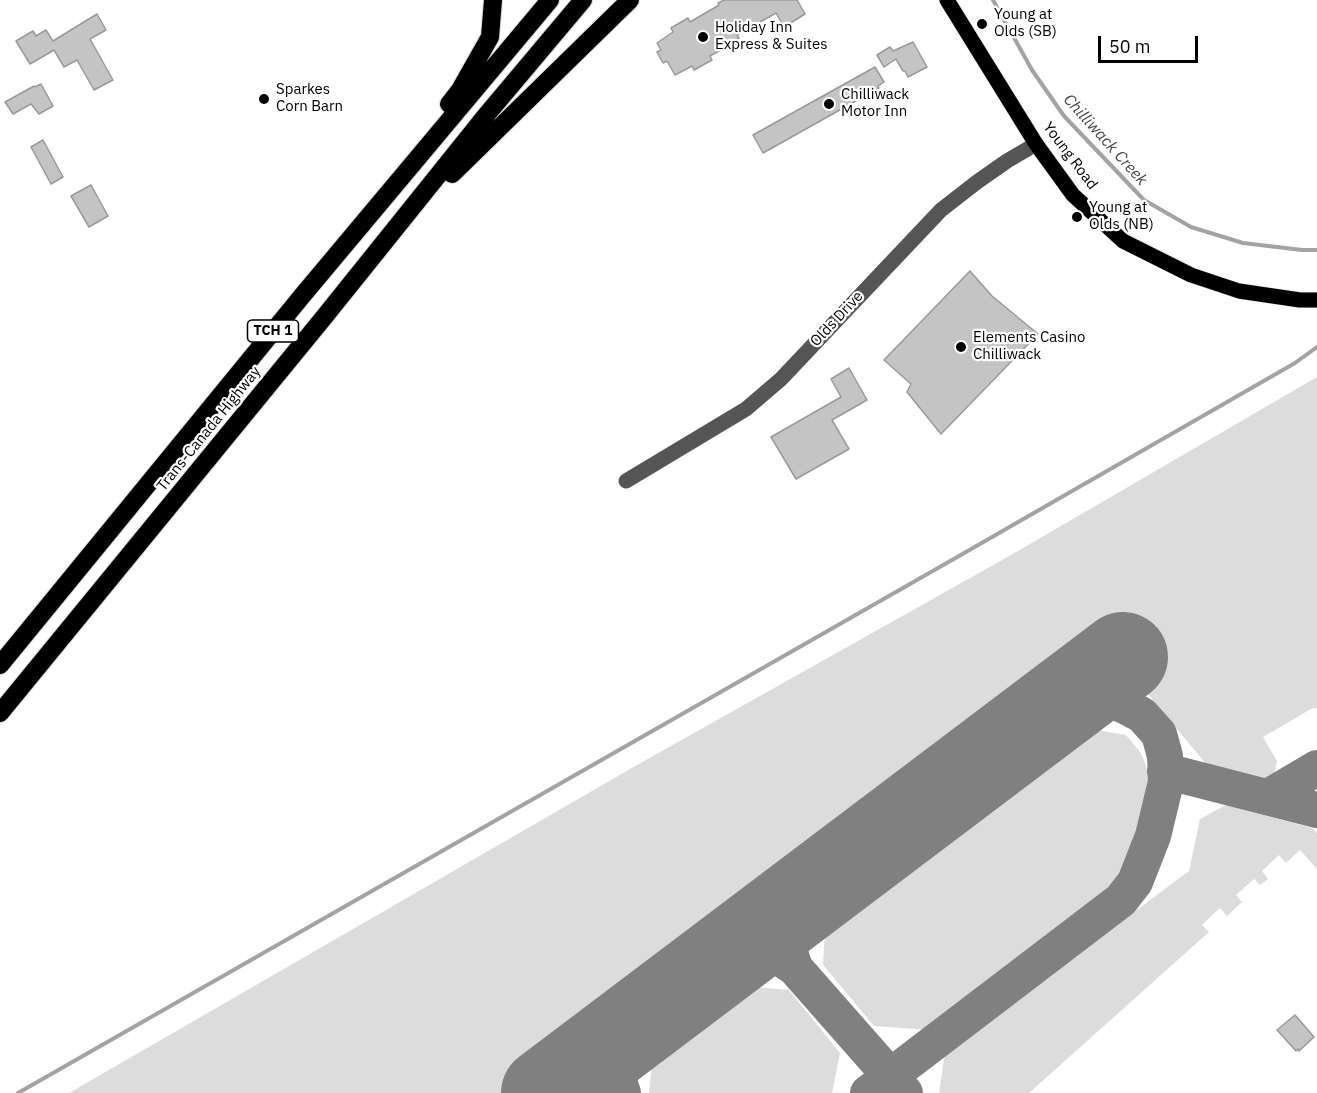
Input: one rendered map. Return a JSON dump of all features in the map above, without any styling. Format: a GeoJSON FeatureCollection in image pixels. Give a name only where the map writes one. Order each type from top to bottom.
{"type":"FeatureCollection","features":[{"type":"Feature","properties":{"kind":"highway"},"geometry":{"type":"LineString","coordinates":[[302,296],[460,90],[490,37],[493,0]]}},
{"type":"Feature","properties":{"kind":"highway","name":"Trans-Canada Highway"},"geometry":{"type":"LineString","coordinates":[[0,665],[302,296],[550,0]]}},
{"type":"Feature","properties":{"kind":"highway","name":"Trans-Canada Highway"},"geometry":{"type":"LineString","coordinates":[[0,713],[583,0]]}},
{"type":"Feature","properties":{"kind":"highway"},"geometry":{"type":"LineString","coordinates":[[325,316],[382,256],[452,174],[630,0]]}},
{"type":"Feature","properties":{"kind":"main road","name":"Young Road"},"geometry":{"type":"LineString","coordinates":[[947,0],[1036,144],[1073,195],[1123,241],[1191,275],[1239,291],[1300,300],[1317,300]]}},
{"type":"Feature","properties":{"kind":"street","name":"Olds Drive"},"geometry":{"type":"LineString","coordinates":[[626,482],[746,409],[781,379],[941,210],[976,182],[1036,144]]}},
{"type":"Feature","properties":{"kind":"shaded area"},"geometry":{"type":"Polygon","coordinates":[[[1317,377],[1317,708],[1311,709],[1263,737],[1277,761],[1272,784],[1211,770],[1148,694],[1139,675],[1113,640],[514,1093],[69,1093],[637,765],[1011,555],[1317,377]]]}},
{"type":"Feature","properties":{"kind":"shaded area"},"geometry":{"type":"Polygon","coordinates":[[[1074,726],[1126,735],[1140,752],[1149,776],[1127,869],[1119,885],[1103,900],[929,1030],[874,1026],[823,965],[826,914],[1074,726]]]}},
{"type":"Feature","properties":{"kind":"shaded area"},"geometry":{"type":"Polygon","coordinates":[[[1226,805],[1312,828],[1317,833],[1317,869],[1300,850],[1286,863],[1279,855],[1262,871],[1268,879],[1260,885],[1254,879],[1236,895],[1242,902],[1227,916],[1220,908],[1202,925],[1209,932],[1029,1093],[939,1093],[945,1053],[1189,871],[1200,819],[1226,805]]]}},
{"type":"Feature","properties":{"kind":"shaded area"},"geometry":{"type":"Polygon","coordinates":[[[732,985],[789,990],[840,1053],[832,1093],[649,1093],[654,1044],[732,985]]]}},
{"type":"Feature","properties":{"kind":"building","name":"Holiday Inn Express & Suites"},"geometry":{"type":"Polygon","coordinates":[[[724,0],[797,0],[805,14],[784,27],[776,13],[737,35],[739,38],[731,42],[732,44],[710,56],[712,60],[694,70],[692,66],[675,75],[667,61],[663,63],[657,52],[661,50],[657,43],[673,32],[671,28],[688,18],[690,22],[724,0]]]}},
{"type":"Feature","properties":{"kind":"building"},"geometry":{"type":"Polygon","coordinates":[[[97,14],[106,30],[90,39],[113,80],[94,90],[77,60],[64,67],[54,50],[30,64],[16,41],[33,31],[36,36],[46,30],[53,41],[97,14]]]}},
{"type":"Feature","properties":{"kind":"building"},"geometry":{"type":"Polygon","coordinates":[[[913,42],[927,67],[908,77],[896,59],[884,67],[877,55],[890,47],[893,51],[913,42]]]}},
{"type":"Feature","properties":{"kind":"building","name":"Chilliwack Motor Inn"},"geometry":{"type":"Polygon","coordinates":[[[875,67],[884,82],[878,86],[879,88],[763,153],[753,135],[875,67]]]}},
{"type":"Feature","properties":{"kind":"building"},"geometry":{"type":"Polygon","coordinates":[[[41,84],[53,106],[39,114],[31,104],[13,114],[5,102],[41,84]]]}},
{"type":"Feature","properties":{"kind":"building"},"geometry":{"type":"Polygon","coordinates":[[[43,140],[63,177],[51,184],[31,147],[43,140]]]}},
{"type":"Feature","properties":{"kind":"building"},"geometry":{"type":"Polygon","coordinates":[[[91,185],[108,216],[89,227],[71,196],[91,185]]]}},
{"type":"Feature","properties":{"kind":"building","name":"Elements Casino Chilliwack"},"geometry":{"type":"Polygon","coordinates":[[[970,271],[992,296],[1038,334],[941,434],[907,392],[911,384],[884,360],[970,271]]]}},
{"type":"Feature","properties":{"kind":"building"},"geometry":{"type":"Polygon","coordinates":[[[849,368],[867,400],[832,420],[849,449],[796,479],[771,437],[841,397],[831,379],[849,368]]]}},
{"type":"Feature","properties":{"kind":"building"},"geometry":{"type":"Polygon","coordinates":[[[1295,1015],[1314,1037],[1299,1051],[1298,1049],[1296,1051],[1277,1030],[1295,1015]]]}},
{"type":"Feature","properties":{"kind":"waterway","name":"Chilliwack Creek"},"geometry":{"type":"LineString","coordinates":[[993,0],[1032,70],[1064,116],[1144,200],[1191,227],[1243,243],[1317,250]]}},
{"type":"Feature","properties":{"kind":"waterway"},"geometry":{"type":"LineString","coordinates":[[18,1093],[959,556],[1295,363],[1317,347]]}},
{"type":"Feature","properties":{"kind":"taxiway"},"geometry":{"type":"LineString","coordinates":[[868,1093],[1121,900],[1135,882],[1153,836],[1166,782],[1165,756],[1159,734],[1142,715],[1123,705],[1103,699],[1082,699],[1058,706]]}},
{"type":"Feature","properties":{"kind":"taxiway"},"geometry":{"type":"LineString","coordinates":[[1268,797],[1317,768]]}},
{"type":"Feature","properties":{"kind":"taxiway"},"geometry":{"type":"LineString","coordinates":[[1165,771],[1317,810]]}},
{"type":"Feature","properties":{"kind":"taxiway"},"geometry":{"type":"LineString","coordinates":[[795,968],[790,952],[789,932],[791,915],[800,901]]}},
{"type":"Feature","properties":{"kind":"taxiway"},"geometry":{"type":"LineString","coordinates":[[724,959],[749,952],[765,953],[795,968],[905,1093]]}},
{"type":"Feature","properties":{"kind":"taxiway"},"geometry":{"type":"LineString","coordinates":[[623,1093],[619,1081],[620,1062],[625,1044],[640,1022]]}},
{"type":"Feature","properties":{"kind":"taxiway"},"geometry":{"type":"LineString","coordinates":[[549,1091],[586,1083],[619,1093]]}},
{"type":"Feature","properties":{"kind":"runway"},"geometry":{"type":"LineString","coordinates":[[546,1093],[1123,657]]}},
{"type":"Feature","properties":{"kind":"place","name":"Young at Olds (SB)"},"geometry":{"type":"Point","coordinates":[982,24]}},
{"type":"Feature","properties":{"kind":"place","name":"Holiday Inn Express & Suites"},"geometry":{"type":"Point","coordinates":[703,37]}},
{"type":"Feature","properties":{"kind":"place","name":"Sparkes Corn Barn"},"geometry":{"type":"Point","coordinates":[264,99]}},
{"type":"Feature","properties":{"kind":"place","name":"Chilliwack Motor Inn"},"geometry":{"type":"Point","coordinates":[829,104]}},
{"type":"Feature","properties":{"kind":"place","name":"Young at Olds (NB)"},"geometry":{"type":"Point","coordinates":[1077,217]}},
{"type":"Feature","properties":{"kind":"place","name":"Elements Casino Chilliwack"},"geometry":{"type":"Point","coordinates":[961,347]}}]}
